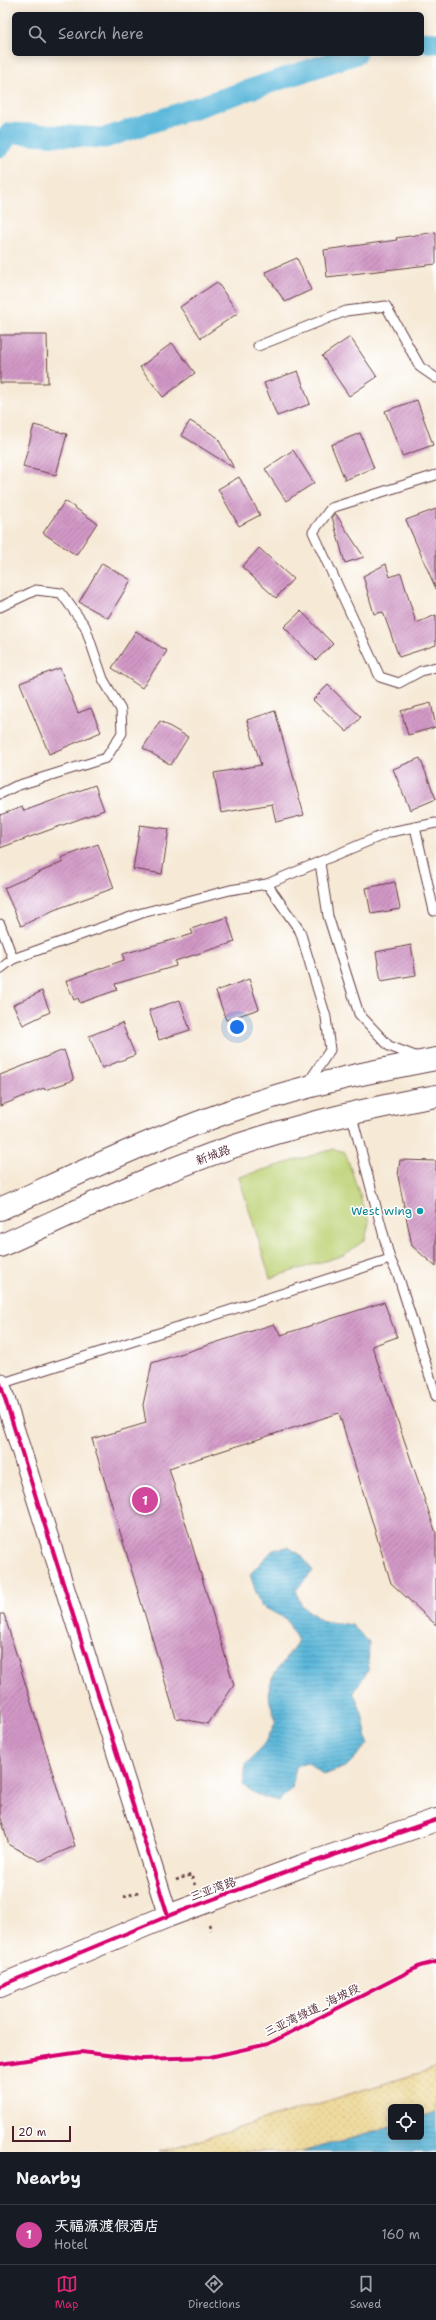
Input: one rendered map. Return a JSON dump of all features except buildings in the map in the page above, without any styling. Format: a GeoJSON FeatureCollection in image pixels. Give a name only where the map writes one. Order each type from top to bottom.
{"type":"FeatureCollection","features":[{"type":"Feature","properties":{"kind":"main road"},"geometry":{"type":"LineString","coordinates":[[0,1209],[146,1143],[249,1104],[356,1074],[432,1060]]}},
{"type":"Feature","properties":{"kind":"main road","name":"新城路"},"geometry":{"type":"LineString","coordinates":[[0,1246],[155,1176],[258,1138],[351,1113],[436,1096]]}},
{"type":"Feature","properties":{"kind":"main road","name":"三亚湾路"},"geometry":{"type":"LineString","coordinates":[[0,1986],[168,1916],[302,1866],[436,1820]]}},
{"type":"Feature","properties":{"kind":"street"},"geometry":{"type":"LineString","coordinates":[[0,1383],[168,1916]]}},
{"type":"Feature","properties":{"kind":"lane"},"geometry":{"type":"LineString","coordinates":[[258,346],[346,311],[386,306],[420,367],[436,378]]}},
{"type":"Feature","properties":{"kind":"lane"},"geometry":{"type":"LineString","coordinates":[[436,475],[331,508],[313,532],[380,677],[399,684],[421,671],[436,667]]}},
{"type":"Feature","properties":{"kind":"lane"},"geometry":{"type":"LineString","coordinates":[[0,607],[36,590],[61,593],[86,626],[103,679],[121,710],[122,733],[106,758],[16,786],[0,794]]}},
{"type":"Feature","properties":{"kind":"lane"},"geometry":{"type":"LineString","coordinates":[[0,969],[13,958],[142,914],[230,890],[267,884],[320,863],[390,832],[436,823]]}},
{"type":"Feature","properties":{"kind":"lane"},"geometry":{"type":"LineString","coordinates":[[415,827],[434,911]]}},
{"type":"Feature","properties":{"kind":"lane"},"geometry":{"type":"LineString","coordinates":[[320,863],[328,916],[358,1014],[389,1046],[432,1060]]}},
{"type":"Feature","properties":{"kind":"lane"},"geometry":{"type":"LineString","coordinates":[[267,884],[300,931],[326,1017],[330,1050],[305,1089]]}},
{"type":"Feature","properties":{"kind":"lane"},"geometry":{"type":"LineString","coordinates":[[0,924],[13,958]]}},
{"type":"Feature","properties":{"kind":"lane"},"geometry":{"type":"LineString","coordinates":[[351,1113],[390,1259],[398,1275],[436,1396]]}},
{"type":"Feature","properties":{"kind":"lane"},"geometry":{"type":"LineString","coordinates":[[0,1383],[390,1259]]}},
{"type":"Feature","properties":{"kind":"path"},"geometry":{"type":"LineString","coordinates":[[413,1970],[436,1959]]}},
{"type":"Feature","properties":{"kind":"path"},"geometry":{"type":"LineString","coordinates":[[420,1966],[436,1962]]}},
{"type":"Feature","properties":{"kind":"sand"},"geometry":{"type":"Polygon","coordinates":[[[436,2068],[436,2112],[424,2116],[424,2104],[388,2104],[388,2127],[302,2152],[159,2152],[436,2068]]]}},
{"type":"Feature","properties":{"kind":"green space"},"geometry":{"type":"Polygon","coordinates":[[[334,1149],[345,1152],[369,1222],[365,1240],[344,1255],[270,1278],[239,1177],[334,1149]]]}},
{"type":"Feature","properties":{"kind":"water"},"geometry":{"type":"Polygon","coordinates":[[[288,1547],[301,1555],[313,1571],[296,1590],[301,1605],[322,1621],[352,1625],[369,1642],[368,1671],[353,1692],[362,1713],[368,1744],[347,1766],[324,1775],[307,1762],[295,1767],[292,1788],[279,1801],[259,1796],[243,1785],[246,1765],[267,1740],[276,1721],[268,1695],[272,1678],[298,1641],[286,1619],[260,1605],[250,1574],[273,1550],[288,1547]]]}},
{"type":"Feature","properties":{"kind":"water"},"geometry":{"type":"Polygon","coordinates":[[[436,2112],[436,2152],[302,2152],[388,2127],[388,2140],[424,2140],[424,2116],[436,2112]]]}},
{"type":"Feature","properties":{"kind":"waterway"},"geometry":{"type":"LineString","coordinates":[[424,42],[436,43]]}},
{"type":"Feature","properties":{"kind":"waterway"},"geometry":{"type":"LineString","coordinates":[[0,147],[10,133],[105,138],[350,56]]}},
{"type":"Feature","properties":{"kind":"cycle path"},"geometry":{"type":"LineString","coordinates":[[0,1383],[168,1916]]}},
{"type":"Feature","properties":{"kind":"cycle path"},"geometry":{"type":"LineString","coordinates":[[0,1986],[168,1916],[302,1866],[436,1820]]}},
{"type":"Feature","properties":{"kind":"cycle path","name":"三亚湾绿道_海坡段"},"geometry":{"type":"LineString","coordinates":[[0,2064],[81,2052],[141,2059],[210,2057],[268,2044],[420,1966],[436,1962]]}},
{"type":"Feature","properties":{"kind":"place","name":"West wing"},"geometry":{"type":"Point","coordinates":[420,1211]}},
{"type":"Feature","properties":{"kind":"place","name":"天福源渡假酒店"},"geometry":{"type":"Point","coordinates":[145,1500]}}]}
